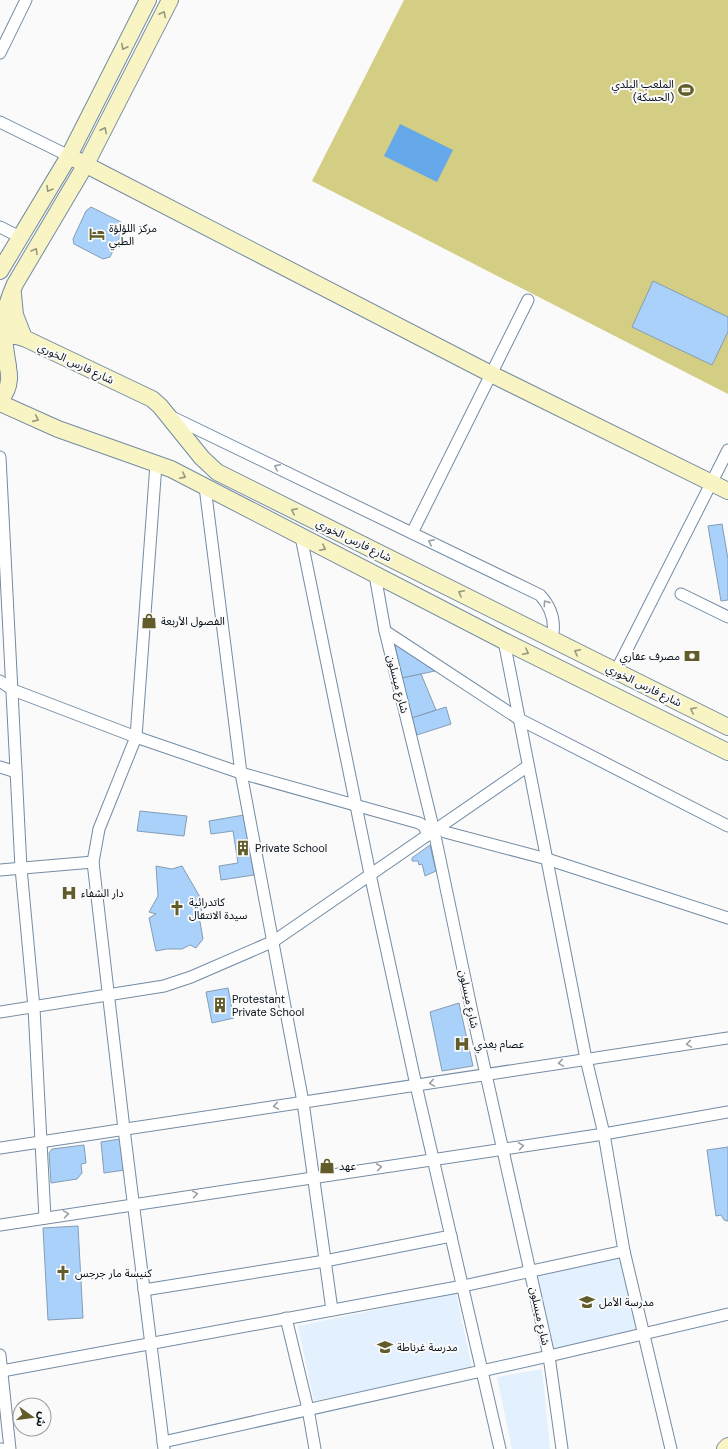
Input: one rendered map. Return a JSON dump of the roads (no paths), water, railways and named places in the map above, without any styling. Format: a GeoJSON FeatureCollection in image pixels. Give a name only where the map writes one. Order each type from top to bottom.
{"type":"FeatureCollection","features":[{"type":"Feature","properties":{"kind":"street"},"geometry":{"type":"LineString","coordinates":[[0,53],[26,0]]}},
{"type":"Feature","properties":{"kind":"street"},"geometry":{"type":"LineString","coordinates":[[0,271],[69,156],[148,0]]}},
{"type":"Feature","properties":{"kind":"street"},"geometry":{"type":"LineString","coordinates":[[170,0],[86,164],[15,284],[4,314],[1,335],[8,386],[0,401],[58,428],[156,464],[205,487],[504,641],[728,752]]}},
{"type":"Feature","properties":{"kind":"street"},"geometry":{"type":"LineString","coordinates":[[0,122],[86,164],[491,374],[728,491]]}},
{"type":"Feature","properties":{"kind":"street"},"geometry":{"type":"LineString","coordinates":[[0,227],[20,237]]}},
{"type":"Feature","properties":{"kind":"street"},"geometry":{"type":"LineString","coordinates":[[15,284],[13,295],[15,315],[24,338]]}},
{"type":"Feature","properties":{"kind":"street"},"geometry":{"type":"LineString","coordinates":[[412,533],[528,300]]}},
{"type":"Feature","properties":{"kind":"street","name":"شارع فارس الخوري"},"geometry":{"type":"LineString","coordinates":[[1,335],[24,338],[147,396],[156,402],[202,458],[217,472],[728,727]]}},
{"type":"Feature","properties":{"kind":"street"},"geometry":{"type":"LineString","coordinates":[[167,415],[540,595],[548,605],[553,618],[552,639]]}},
{"type":"Feature","properties":{"kind":"street"},"geometry":{"type":"LineString","coordinates":[[616,671],[728,450]]}},
{"type":"Feature","properties":{"kind":"street"},"geometry":{"type":"LineString","coordinates":[[0,457],[21,868],[34,1008],[45,1218]]}},
{"type":"Feature","properties":{"kind":"street"},"geometry":{"type":"LineString","coordinates":[[156,464],[136,737],[99,830],[93,862],[163,1445],[308,1409],[483,1371],[728,1314]]}},
{"type":"Feature","properties":{"kind":"street"},"geometry":{"type":"LineString","coordinates":[[205,487],[241,773],[274,941],[303,1102],[312,1177],[332,1310]]}},
{"type":"Feature","properties":{"kind":"street"},"geometry":{"type":"LineString","coordinates":[[301,537],[370,874],[416,1085],[500,1449]]}},
{"type":"Feature","properties":{"kind":"street","name":"شارع ميسلون"},"geometry":{"type":"LineString","coordinates":[[375,575],[385,631],[434,831],[486,1075],[549,1356],[562,1449]]}},
{"type":"Feature","properties":{"kind":"street"},"geometry":{"type":"LineString","coordinates":[[681,594],[728,617]]}},
{"type":"Feature","properties":{"kind":"street"},"geometry":{"type":"LineString","coordinates":[[385,631],[519,719],[728,826]]}},
{"type":"Feature","properties":{"kind":"street"},"geometry":{"type":"LineString","coordinates":[[504,641],[586,1059],[604,1134],[624,1251],[670,1449]]}},
{"type":"Feature","properties":{"kind":"street"},"geometry":{"type":"LineString","coordinates":[[0,681],[13,690],[136,737],[241,773],[356,804],[419,823],[434,831],[445,832],[547,859],[728,918]]}},
{"type":"Feature","properties":{"kind":"street"},"geometry":{"type":"LineString","coordinates":[[0,766],[16,772]]}},
{"type":"Feature","properties":{"kind":"street"},"geometry":{"type":"LineString","coordinates":[[0,1012],[151,989],[178,982],[274,941],[528,766]]}},
{"type":"Feature","properties":{"kind":"street"},"geometry":{"type":"LineString","coordinates":[[0,870],[93,862]]}},
{"type":"Feature","properties":{"kind":"street"},"geometry":{"type":"LineString","coordinates":[[0,1148],[728,1038]]}},
{"type":"Feature","properties":{"kind":"street"},"geometry":{"type":"LineString","coordinates":[[0,1225],[502,1148],[604,1134],[728,1112]]}},
{"type":"Feature","properties":{"kind":"street"},"geometry":{"type":"LineString","coordinates":[[144,1290],[325,1261],[451,1236]]}},
{"type":"Feature","properties":{"kind":"street"},"geometry":{"type":"LineString","coordinates":[[2,1370],[463,1286],[624,1251]]}},
{"type":"Feature","properties":{"kind":"street"},"geometry":{"type":"LineString","coordinates":[[286,1318],[308,1409],[315,1449]]}},
{"type":"Feature","properties":{"kind":"street"},"geometry":{"type":"LineString","coordinates":[[0,1355],[10,1449]]}},
{"type":"Feature","properties":{"kind":"street"},"geometry":{"type":"LineString","coordinates":[[725,1449],[728,1446]]}},
{"type":"Feature","properties":{"kind":"water"},"geometry":{"type":"Polygon","coordinates":[[[400,124],[453,150],[437,182],[384,156],[400,124]]]}},
{"type":"Feature","properties":{"kind":"place","name":"الملعب البلدي (الحسكة)"},"geometry":{"type":"Point","coordinates":[686,90]}},
{"type":"Feature","properties":{"kind":"place","name":"مركز اللؤلؤة الطبي"},"geometry":{"type":"Point","coordinates":[97,234]}},
{"type":"Feature","properties":{"kind":"place","name":"الفصول الأربعة"},"geometry":{"type":"Point","coordinates":[149,621]}},
{"type":"Feature","properties":{"kind":"place","name":"مصرف عقاري"},"geometry":{"type":"Point","coordinates":[692,656]}},
{"type":"Feature","properties":{"kind":"place","name":"Private School"},"geometry":{"type":"Point","coordinates":[243,848]}},
{"type":"Feature","properties":{"kind":"place","name":"دار الشفاء"},"geometry":{"type":"Point","coordinates":[69,893]}},
{"type":"Feature","properties":{"kind":"place","name":"كاتدرائية سيدة الانتقال"},"geometry":{"type":"Point","coordinates":[177,908]}},
{"type":"Feature","properties":{"kind":"place","name":"Protestant Private School"},"geometry":{"type":"Point","coordinates":[220,1005]}},
{"type":"Feature","properties":{"kind":"place","name":"عصام بغدي"},"geometry":{"type":"Point","coordinates":[462,1044]}},
{"type":"Feature","properties":{"kind":"place","name":"عهد"},"geometry":{"type":"Point","coordinates":[327,1166]}},
{"type":"Feature","properties":{"kind":"place","name":"كنيسة مار جرجس"},"geometry":{"type":"Point","coordinates":[63,1273]}},
{"type":"Feature","properties":{"kind":"place","name":"مدرسة الأمل"},"geometry":{"type":"Point","coordinates":[587,1302]}},
{"type":"Feature","properties":{"kind":"place","name":"مدرسة غرناطة"},"geometry":{"type":"Point","coordinates":[385,1347]}}]}
